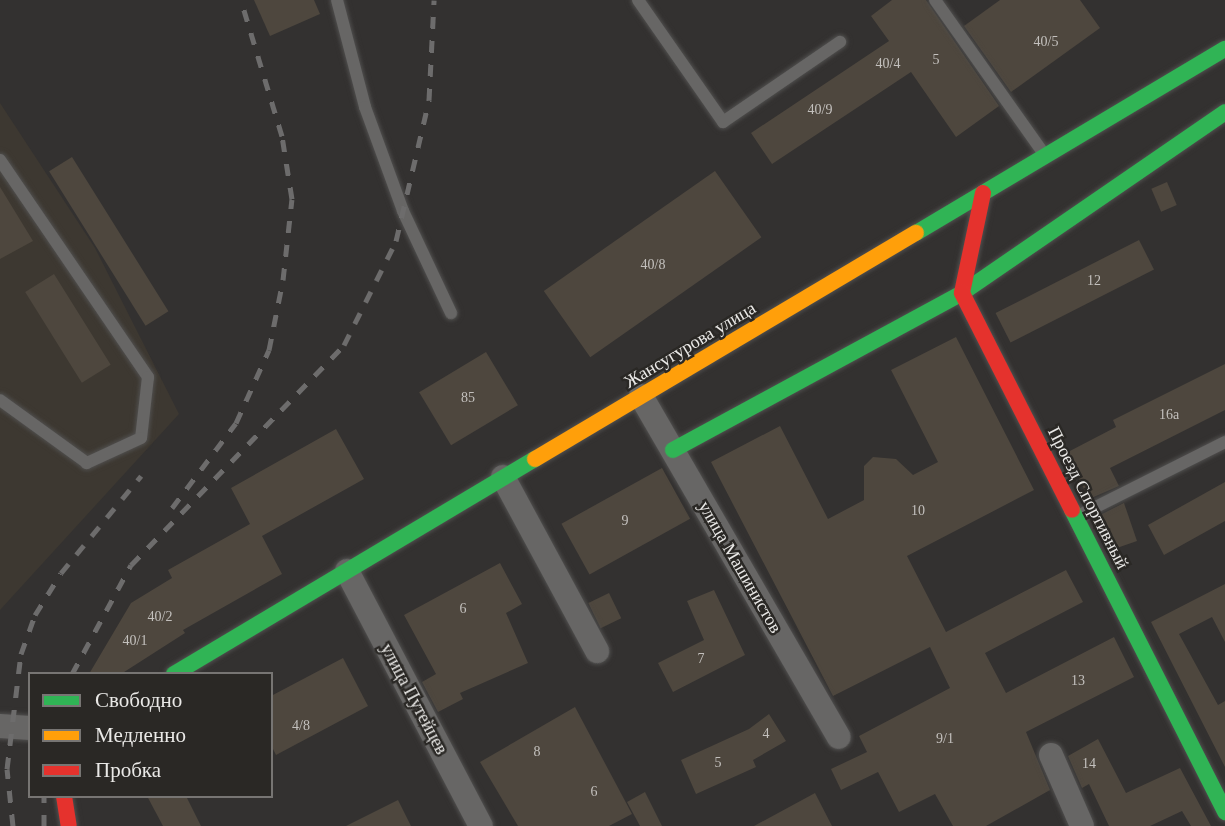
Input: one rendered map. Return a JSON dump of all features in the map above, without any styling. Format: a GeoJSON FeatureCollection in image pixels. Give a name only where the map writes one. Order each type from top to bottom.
{"type":"FeatureCollection","features":[{"type":"Feature","properties":{"kind":"street","name":"Жансугурова улица"},"geometry":{"type":"LineString","coordinates":[[177,672],[1225,49]]}},
{"type":"Feature","properties":{"kind":"street"},"geometry":{"type":"LineString","coordinates":[[673,450],[962,293],[1225,112]]}},
{"type":"Feature","properties":{"kind":"street"},"geometry":{"type":"LineString","coordinates":[[962,293],[983,193]]}},
{"type":"Feature","properties":{"kind":"street","name":"Проезд Спортивный"},"geometry":{"type":"LineString","coordinates":[[962,293],[1225,813]]}},
{"type":"Feature","properties":{"kind":"street","name":"улица Машинистов"},"geometry":{"type":"LineString","coordinates":[[641,396],[839,737]]}},
{"type":"Feature","properties":{"kind":"street"},"geometry":{"type":"LineString","coordinates":[[503,477],[597,651]]}},
{"type":"Feature","properties":{"kind":"street","name":"улица Путейцев"},"geometry":{"type":"LineString","coordinates":[[347,571],[481,826]]}},
{"type":"Feature","properties":{"kind":"street"},"geometry":{"type":"LineString","coordinates":[[0,726],[28,727]]}},
{"type":"Feature","properties":{"kind":"street"},"geometry":{"type":"LineString","coordinates":[[1051,755],[1082,826]]}},
{"type":"Feature","properties":{"kind":"street"},"geometry":{"type":"LineString","coordinates":[[64,798],[69,826]]}},
{"type":"Feature","properties":{"kind":"lane"},"geometry":{"type":"LineString","coordinates":[[337,0],[365,107],[403,212],[452,313]]}},
{"type":"Feature","properties":{"kind":"lane"},"geometry":{"type":"LineString","coordinates":[[638,0],[723,122],[840,42]]}},
{"type":"Feature","properties":{"kind":"lane"},"geometry":{"type":"LineString","coordinates":[[935,0],[1044,155]]}},
{"type":"Feature","properties":{"kind":"lane"},"geometry":{"type":"LineString","coordinates":[[0,160],[148,377],[141,439],[86,463],[0,400]]}},
{"type":"Feature","properties":{"kind":"lane"},"geometry":{"type":"LineString","coordinates":[[1076,518],[1225,442]]}},
{"type":"Feature","properties":{"kind":"shaded area"},"geometry":{"type":"Polygon","coordinates":[[[0,103],[95,248],[179,414],[0,610],[0,103]]]}},
{"type":"Feature","properties":{"kind":"building"},"geometry":{"type":"Polygon","coordinates":[[[254,0],[314,0],[320,14],[270,36],[254,0]]]}},
{"type":"Feature","properties":{"kind":"building"},"geometry":{"type":"Polygon","coordinates":[[[892,0],[926,0],[999,106],[956,137],[911,72],[772,164],[751,133],[889,41],[871,16],[892,0]]]}},
{"type":"Feature","properties":{"kind":"building"},"geometry":{"type":"Polygon","coordinates":[[[1000,0],[1080,0],[1100,28],[1011,92],[964,26],[1000,0]]]}},
{"type":"Feature","properties":{"kind":"building"},"geometry":{"type":"Polygon","coordinates":[[[72,157],[168,311],[146,326],[49,171],[72,157]]]}},
{"type":"Feature","properties":{"kind":"building"},"geometry":{"type":"Polygon","coordinates":[[[715,171],[761,237],[590,357],[544,291],[715,171]]]}},
{"type":"Feature","properties":{"kind":"building"},"geometry":{"type":"Polygon","coordinates":[[[1167,182],[1177,205],[1161,212],[1151,189],[1167,182]]]}},
{"type":"Feature","properties":{"kind":"building"},"geometry":{"type":"Polygon","coordinates":[[[0,187],[33,241],[0,259],[0,187]]]}},
{"type":"Feature","properties":{"kind":"building"},"geometry":{"type":"Polygon","coordinates":[[[1139,240],[1154,269],[1011,342],[996,313],[1139,240]]]}},
{"type":"Feature","properties":{"kind":"building"},"geometry":{"type":"Polygon","coordinates":[[[54,274],[111,365],[82,383],[25,292],[54,274]]]}},
{"type":"Feature","properties":{"kind":"building"},"geometry":{"type":"Polygon","coordinates":[[[956,337],[1034,490],[907,556],[946,632],[1066,570],[1083,602],[985,653],[1006,693],[1114,637],[1134,677],[1026,732],[1050,790],[986,826],[953,826],[935,794],[899,812],[878,772],[841,790],[831,769],[867,752],[859,736],[950,688],[930,647],[833,696],[711,462],[780,426],[828,519],[864,500],[864,466],[873,457],[896,459],[913,475],[938,462],[891,370],[956,337]]]}},
{"type":"Feature","properties":{"kind":"building"},"geometry":{"type":"Polygon","coordinates":[[[486,352],[518,405],[451,445],[419,392],[486,352]]]}},
{"type":"Feature","properties":{"kind":"building"},"geometry":{"type":"Polygon","coordinates":[[[1225,364],[1225,410],[1110,468],[1119,486],[1089,499],[1066,453],[1116,427],[1113,420],[1225,364]]]}},
{"type":"Feature","properties":{"kind":"building"},"geometry":{"type":"Polygon","coordinates":[[[336,429],[364,479],[262,536],[282,574],[183,630],[185,633],[124,672],[90,672],[131,603],[172,578],[168,570],[250,524],[231,488],[336,429]]]}},
{"type":"Feature","properties":{"kind":"building"},"geometry":{"type":"Polygon","coordinates":[[[662,468],[690,519],[590,574],[561,524],[662,468]]]}},
{"type":"Feature","properties":{"kind":"building"},"geometry":{"type":"Polygon","coordinates":[[[1225,482],[1225,521],[1164,555],[1148,525],[1225,482]]]}},
{"type":"Feature","properties":{"kind":"building"},"geometry":{"type":"Polygon","coordinates":[[[1124,503],[1137,541],[1114,549],[1098,516],[1124,503]]]}},
{"type":"Feature","properties":{"kind":"building"},"geometry":{"type":"Polygon","coordinates":[[[500,563],[522,604],[506,613],[528,663],[460,693],[463,699],[438,712],[422,682],[436,674],[404,615],[500,563]]]}},
{"type":"Feature","properties":{"kind":"building"},"geometry":{"type":"Polygon","coordinates":[[[1225,584],[1225,642],[1212,617],[1179,634],[1218,705],[1225,701],[1225,767],[1151,622],[1225,584]]]}},
{"type":"Feature","properties":{"kind":"building"},"geometry":{"type":"Polygon","coordinates":[[[714,590],[745,655],[673,692],[658,663],[704,640],[687,601],[714,590]]]}},
{"type":"Feature","properties":{"kind":"building"},"geometry":{"type":"Polygon","coordinates":[[[609,593],[621,618],[601,628],[588,603],[609,593]]]}},
{"type":"Feature","properties":{"kind":"building"},"geometry":{"type":"Polygon","coordinates":[[[343,658],[368,706],[276,755],[273,749],[273,695],[343,658]]]}},
{"type":"Feature","properties":{"kind":"building"},"geometry":{"type":"Polygon","coordinates":[[[575,707],[632,814],[609,826],[518,826],[480,762],[575,707]]]}},
{"type":"Feature","properties":{"kind":"building"},"geometry":{"type":"Polygon","coordinates":[[[769,714],[786,741],[753,760],[756,767],[696,794],[681,760],[749,729],[769,714]]]}},
{"type":"Feature","properties":{"kind":"building"},"geometry":{"type":"Polygon","coordinates":[[[1098,739],[1126,793],[1180,768],[1211,826],[1191,826],[1182,811],[1150,826],[1109,826],[1089,784],[1082,788],[1068,756],[1098,739]]]}},
{"type":"Feature","properties":{"kind":"building"},"geometry":{"type":"Polygon","coordinates":[[[645,792],[662,826],[640,826],[627,802],[645,792]]]}},
{"type":"Feature","properties":{"kind":"building"},"geometry":{"type":"Polygon","coordinates":[[[815,793],[832,826],[754,826],[815,793]]]}},
{"type":"Feature","properties":{"kind":"building"},"geometry":{"type":"Polygon","coordinates":[[[148,798],[187,798],[201,826],[163,826],[148,798]]]}},
{"type":"Feature","properties":{"kind":"building"},"geometry":{"type":"Polygon","coordinates":[[[398,800],[411,826],[346,826],[398,800]]]}},
{"type":"Feature","properties":{"kind":"railway"},"geometry":{"type":"LineString","coordinates":[[172,508],[236,423],[269,350],[283,280],[292,199],[282,136],[241,0]]}},
{"type":"Feature","properties":{"kind":"railway"},"geometry":{"type":"LineString","coordinates":[[73,672],[131,565],[344,345],[396,241],[429,100],[434,0]]}},
{"type":"Feature","properties":{"kind":"railway"},"geometry":{"type":"LineString","coordinates":[[13,826],[7,769],[21,654],[35,615],[61,573],[141,476]]}},
{"type":"Feature","properties":{"kind":"railway"},"geometry":{"type":"LineString","coordinates":[[44,798],[44,826]]}},
{"type":"Feature","properties":{"kind":"traffic: fast"},"geometry":{"type":"LineString","coordinates":[[916,233],[1225,49]]}},
{"type":"Feature","properties":{"kind":"traffic: fast"},"geometry":{"type":"LineString","coordinates":[[673,450],[962,293],[1225,112]]}},
{"type":"Feature","properties":{"kind":"traffic: fast"},"geometry":{"type":"LineString","coordinates":[[177,672],[535,459]]}},
{"type":"Feature","properties":{"kind":"traffic: fast"},"geometry":{"type":"LineString","coordinates":[[1072,510],[1225,812]]}},
{"type":"Feature","properties":{"kind":"traffic: slow"},"geometry":{"type":"LineString","coordinates":[[535,459],[916,233]]}},
{"type":"Feature","properties":{"kind":"traffic: jam"},"geometry":{"type":"LineString","coordinates":[[983,193],[962,293],[1072,510]]}},
{"type":"Feature","properties":{"kind":"traffic: jam"},"geometry":{"type":"LineString","coordinates":[[64,798],[69,826]]}}]}
